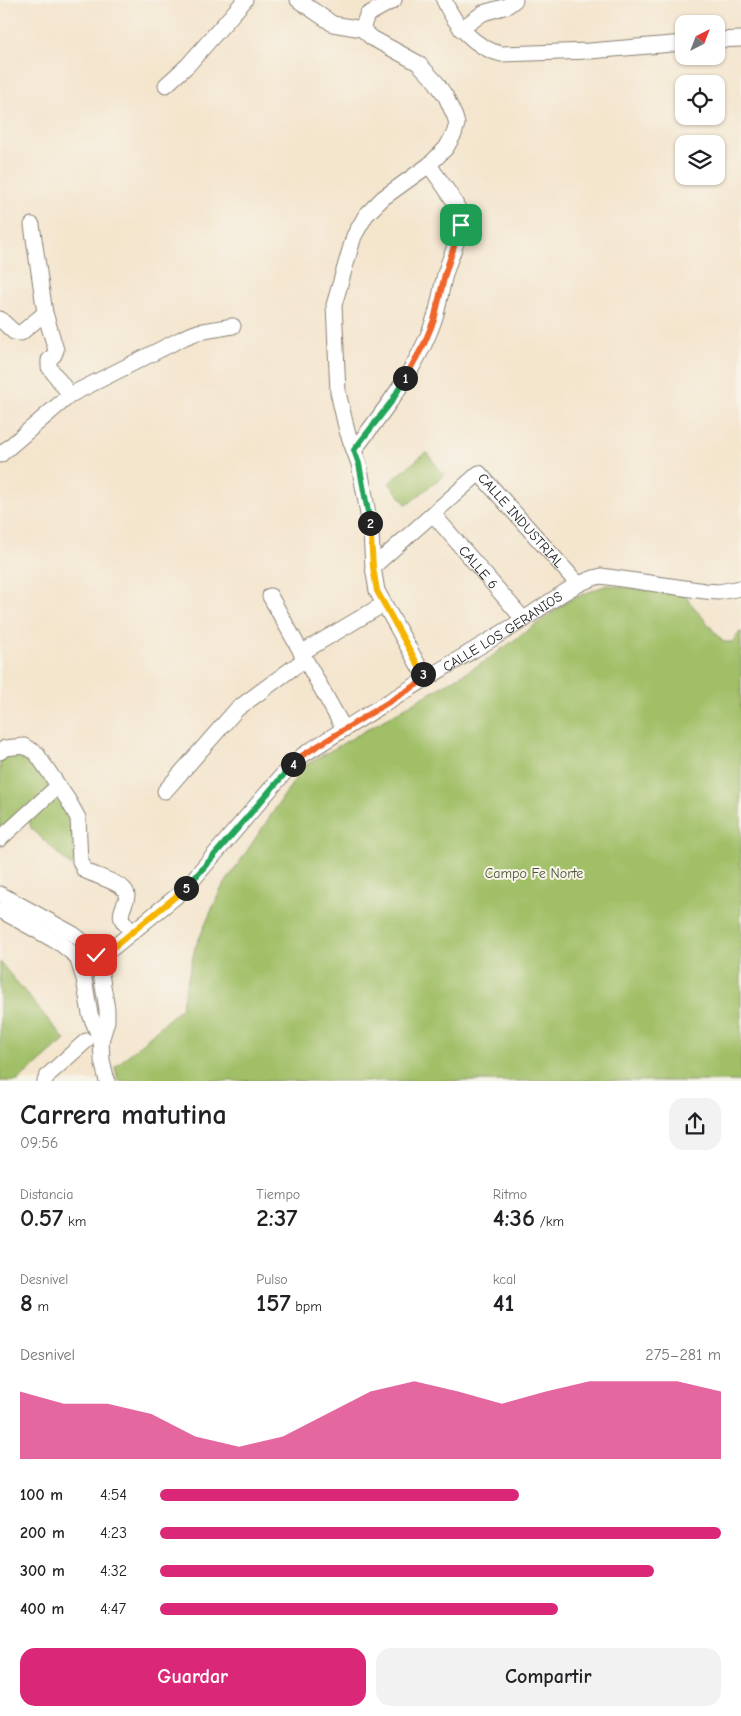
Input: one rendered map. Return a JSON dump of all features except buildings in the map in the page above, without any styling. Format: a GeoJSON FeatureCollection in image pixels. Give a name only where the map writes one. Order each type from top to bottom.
{"type":"FeatureCollection","features":[{"type":"Feature","properties":{"kind":"street"},"geometry":{"type":"LineString","coordinates":[[166,86],[188,65],[245,0]]}},
{"type":"Feature","properties":{"kind":"street"},"geometry":{"type":"LineString","coordinates":[[298,0],[333,24],[362,29],[372,38],[418,63],[436,82],[446,97],[457,124],[446,148],[429,165],[383,198],[366,215],[354,236],[334,305],[338,392],[347,431],[359,464],[372,533],[373,567],[377,591],[426,679]]}},
{"type":"Feature","properties":{"kind":"street"},"geometry":{"type":"LineString","coordinates":[[362,29],[367,15],[394,0]]}},
{"type":"Feature","properties":{"kind":"street"},"geometry":{"type":"LineString","coordinates":[[444,0],[448,12],[461,29],[481,46],[501,54],[590,51],[675,43]]}},
{"type":"Feature","properties":{"kind":"street"},"geometry":{"type":"LineString","coordinates":[[461,29],[483,13],[506,6],[515,0]]}},
{"type":"Feature","properties":{"kind":"street"},"geometry":{"type":"LineString","coordinates":[[725,40],[741,39]]}},
{"type":"Feature","properties":{"kind":"street"},"geometry":{"type":"LineString","coordinates":[[354,450],[392,401],[424,344],[434,320],[445,274],[461,225],[461,216],[458,208],[429,165]]}},
{"type":"Feature","properties":{"kind":"street"},"geometry":{"type":"LineString","coordinates":[[32,225],[46,313],[56,350],[49,360],[49,366],[70,395]]}},
{"type":"Feature","properties":{"kind":"street"},"geometry":{"type":"LineString","coordinates":[[0,319],[14,332],[21,333],[46,313]]}},
{"type":"Feature","properties":{"kind":"street"},"geometry":{"type":"LineString","coordinates":[[0,455],[70,395],[185,337],[233,326]]}},
{"type":"Feature","properties":{"kind":"street","name":"CALLE INDUSTRIAL"},"geometry":{"type":"LineString","coordinates":[[373,567],[480,473],[578,584]]}},
{"type":"Feature","properties":{"kind":"street","name":"CALLE 6"},"geometry":{"type":"LineString","coordinates":[[433,514],[524,620]]}},
{"type":"Feature","properties":{"kind":"street","name":"CALLE LOS GERANIOS"},"geometry":{"type":"LineString","coordinates":[[96,955],[105,953],[114,947],[184,890],[285,772],[303,755],[524,620],[588,578],[601,576],[719,592],[741,588]]}},
{"type":"Feature","properties":{"kind":"street"},"geometry":{"type":"LineString","coordinates":[[270,596],[344,729]]}},
{"type":"Feature","properties":{"kind":"street"},"geometry":{"type":"LineString","coordinates":[[166,791],[237,709],[303,656],[384,604]]}},
{"type":"Feature","properties":{"kind":"street"},"geometry":{"type":"LineString","coordinates":[[0,752],[5,748],[24,746],[36,753],[78,818],[80,861],[84,870],[123,888],[127,893],[127,898],[121,910],[121,916],[132,932]]}},
{"type":"Feature","properties":{"kind":"street"},"geometry":{"type":"LineString","coordinates":[[0,839],[58,786]]}},
{"type":"Feature","properties":{"kind":"street"},"geometry":{"type":"LineString","coordinates":[[0,894],[73,934],[96,955],[101,974],[107,1021],[101,1041]]}},
{"type":"Feature","properties":{"kind":"street"},"geometry":{"type":"LineString","coordinates":[[0,910],[61,944],[77,958],[84,979],[90,1014],[101,1041],[102,1060],[107,1081]]}},
{"type":"Feature","properties":{"kind":"street"},"geometry":{"type":"LineString","coordinates":[[45,1081],[48,1075],[86,1041]]}},
{"type":"Feature","properties":{"kind":"green space"},"geometry":{"type":"Polygon","coordinates":[[[426,452],[444,475],[407,505],[389,483],[426,452]]]}},
{"type":"Feature","properties":{"kind":"green space","name":"Campo Fe Norte"},"geometry":{"type":"Polygon","coordinates":[[[607,585],[684,595],[723,642],[732,642],[741,631],[741,1081],[118,1081],[115,1067],[181,1008],[195,948],[220,891],[304,766],[484,662],[571,599],[607,585]]]}},
{"type":"Feature","properties":{"kind":"green space"},"geometry":{"type":"Polygon","coordinates":[[[23,748],[52,785],[0,834],[0,755],[23,748]]]}},
{"type":"Feature","properties":{"kind":"green space"},"geometry":{"type":"Polygon","coordinates":[[[57,794],[69,806],[75,861],[71,866],[31,828],[29,820],[57,794]]]}},
{"type":"Feature","properties":{"kind":"green space"},"geometry":{"type":"Polygon","coordinates":[[[0,962],[65,1040],[18,1081],[0,1081],[0,962]]]}},
{"type":"Feature","properties":{"kind":"route"},"geometry":{"type":"LineString","coordinates":[[96,955],[105,953],[114,947],[184,890],[285,772],[303,755],[426,679],[377,591],[373,567],[372,533],[359,464],[354,450],[392,401],[424,344],[434,320],[445,274],[461,225]]}}]}
